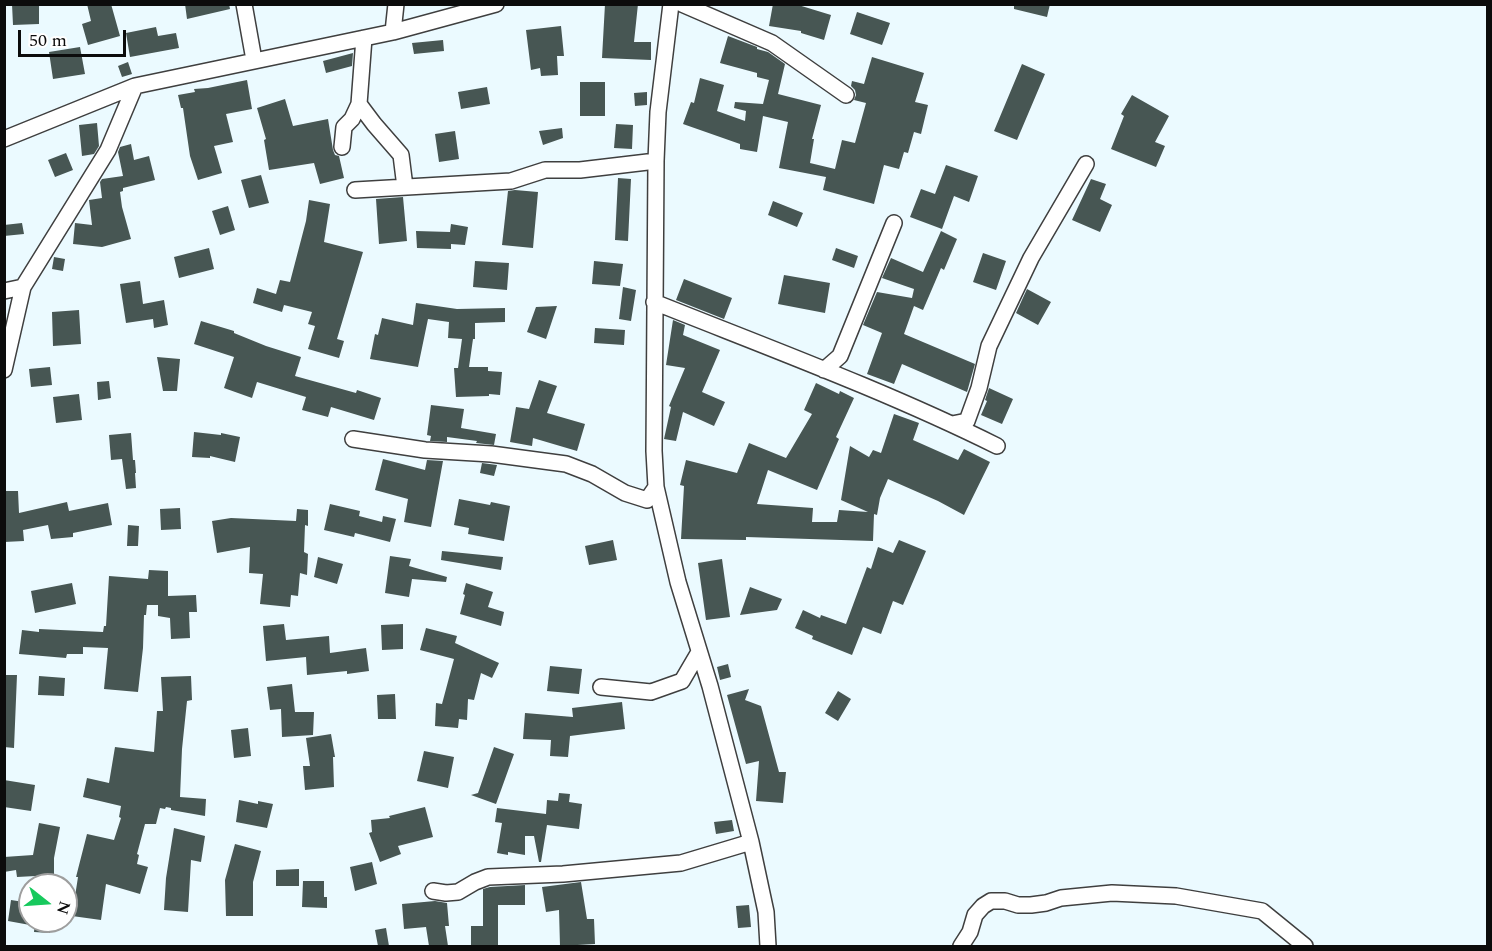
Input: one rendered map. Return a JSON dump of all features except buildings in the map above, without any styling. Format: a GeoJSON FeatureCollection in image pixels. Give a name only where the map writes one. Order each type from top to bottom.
{"type":"FeatureCollection","features":[{"type":"Feature","properties":{"kind":"street"},"geometry":{"type":"LineString","coordinates":[[244,4],[254,60]]}},
{"type":"Feature","properties":{"kind":"street"},"geometry":{"type":"LineString","coordinates":[[393,32],[396,4]]}},
{"type":"Feature","properties":{"kind":"street"},"geometry":{"type":"LineString","coordinates":[[4,139],[135,86],[393,32],[496,4]]}},
{"type":"Feature","properties":{"kind":"street"},"geometry":{"type":"LineString","coordinates":[[671,4],[658,112],[656,161],[654,302],[656,487],[678,582],[710,686],[751,842],[766,912],[768,946]]}},
{"type":"Feature","properties":{"kind":"street"},"geometry":{"type":"LineString","coordinates":[[682,4],[772,43],[846,95]]}},
{"type":"Feature","properties":{"kind":"street"},"geometry":{"type":"LineString","coordinates":[[342,147],[344,127],[352,119],[359,104],[364,38]]}},
{"type":"Feature","properties":{"kind":"street"},"geometry":{"type":"LineString","coordinates":[[4,370],[23,287],[108,150],[135,86]]}},
{"type":"Feature","properties":{"kind":"street"},"geometry":{"type":"LineString","coordinates":[[359,104],[401,155],[405,187]]}},
{"type":"Feature","properties":{"kind":"street"},"geometry":{"type":"LineString","coordinates":[[355,190],[512,181],[545,170],[580,170],[656,161]]}},
{"type":"Feature","properties":{"kind":"street"},"geometry":{"type":"LineString","coordinates":[[952,424],[967,421],[979,388],[989,346],[1031,258],[1086,164]]}},
{"type":"Feature","properties":{"kind":"street"},"geometry":{"type":"LineString","coordinates":[[824,370],[840,356],[894,223]]}},
{"type":"Feature","properties":{"kind":"street"},"geometry":{"type":"LineString","coordinates":[[4,291],[23,287]]}},
{"type":"Feature","properties":{"kind":"street"},"geometry":{"type":"LineString","coordinates":[[654,302],[824,370],[952,424],[997,446]]}},
{"type":"Feature","properties":{"kind":"street"},"geometry":{"type":"LineString","coordinates":[[353,439],[425,450],[491,454],[566,464],[592,474],[625,494],[648,500],[656,487]]}},
{"type":"Feature","properties":{"kind":"street"},"geometry":{"type":"LineString","coordinates":[[601,687],[651,692],[682,681],[699,652]]}},
{"type":"Feature","properties":{"kind":"street"},"geometry":{"type":"LineString","coordinates":[[433,891],[446,893],[458,891],[488,877],[563,874],[681,863],[751,842]]}},
{"type":"Feature","properties":{"kind":"street"},"geometry":{"type":"LineString","coordinates":[[961,946],[970,932],[975,915],[991,901],[1031,905],[1061,898],[1112,893],[1176,896],[1262,911],[1305,946]]}}]}
